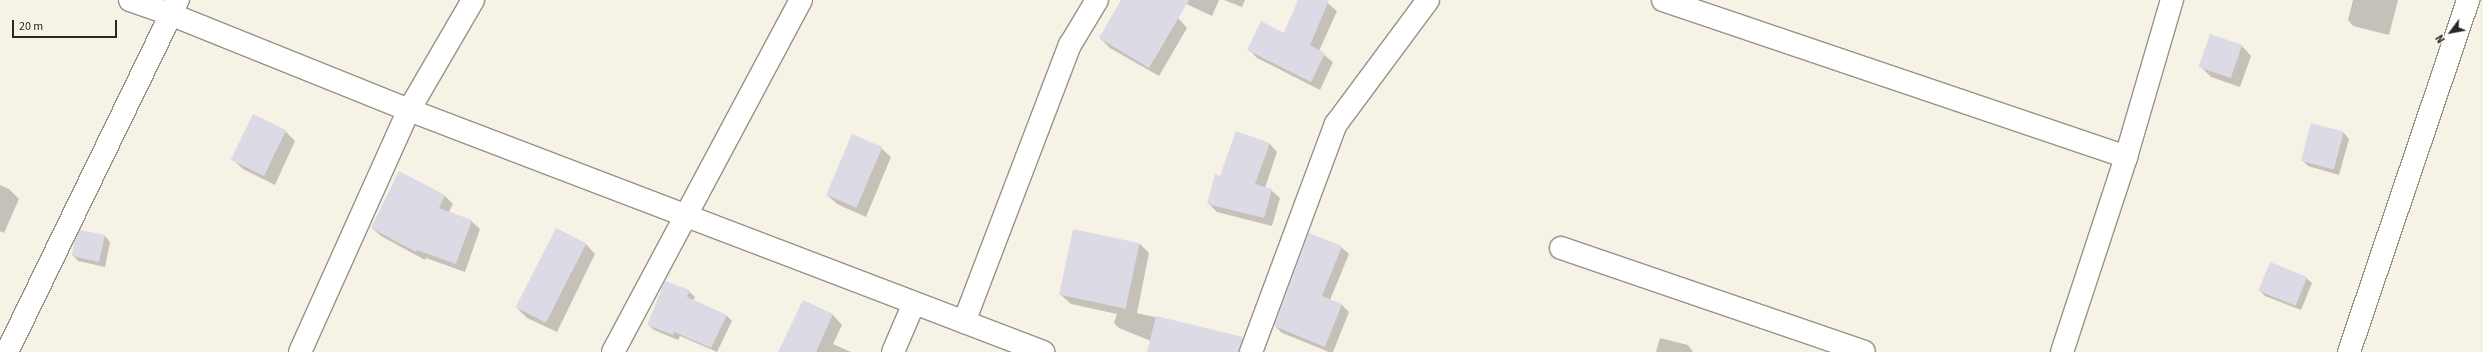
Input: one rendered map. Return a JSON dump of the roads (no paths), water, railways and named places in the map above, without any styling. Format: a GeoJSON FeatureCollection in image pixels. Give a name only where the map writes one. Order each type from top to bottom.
{"type":"FeatureCollection","features":[{"type":"Feature","properties":{"kind":"street"},"geometry":{"type":"LineString","coordinates":[[130,0],[174,7],[409,110],[1043,352]]}},
{"type":"Feature","properties":{"kind":"street"},"geometry":{"type":"LineString","coordinates":[[300,352],[409,110],[473,0]]}},
{"type":"Feature","properties":{"kind":"street"},"geometry":{"type":"LineString","coordinates":[[613,352],[801,0]]}},
{"type":"Feature","properties":{"kind":"street"},"geometry":{"type":"LineString","coordinates":[[964,322],[1070,45],[1097,0]]}},
{"type":"Feature","properties":{"kind":"street"},"geometry":{"type":"LineString","coordinates":[[1251,352],[1336,124],[1428,0]]}},
{"type":"Feature","properties":{"kind":"street"},"geometry":{"type":"LineString","coordinates":[[1663,0],[2126,157]]}},
{"type":"Feature","properties":{"kind":"street"},"geometry":{"type":"LineString","coordinates":[[2062,352],[2126,157],[2172,0]]}},
{"type":"Feature","properties":{"kind":"street"},"geometry":{"type":"LineString","coordinates":[[2349,352],[2468,0]]}},
{"type":"Feature","properties":{"kind":"street"},"geometry":{"type":"LineString","coordinates":[[7,352],[174,7]]}},
{"type":"Feature","properties":{"kind":"street"},"geometry":{"type":"LineString","coordinates":[[1561,248],[1864,352]]}},
{"type":"Feature","properties":{"kind":"street"},"geometry":{"type":"LineString","coordinates":[[893,352],[914,303]]}}]}
